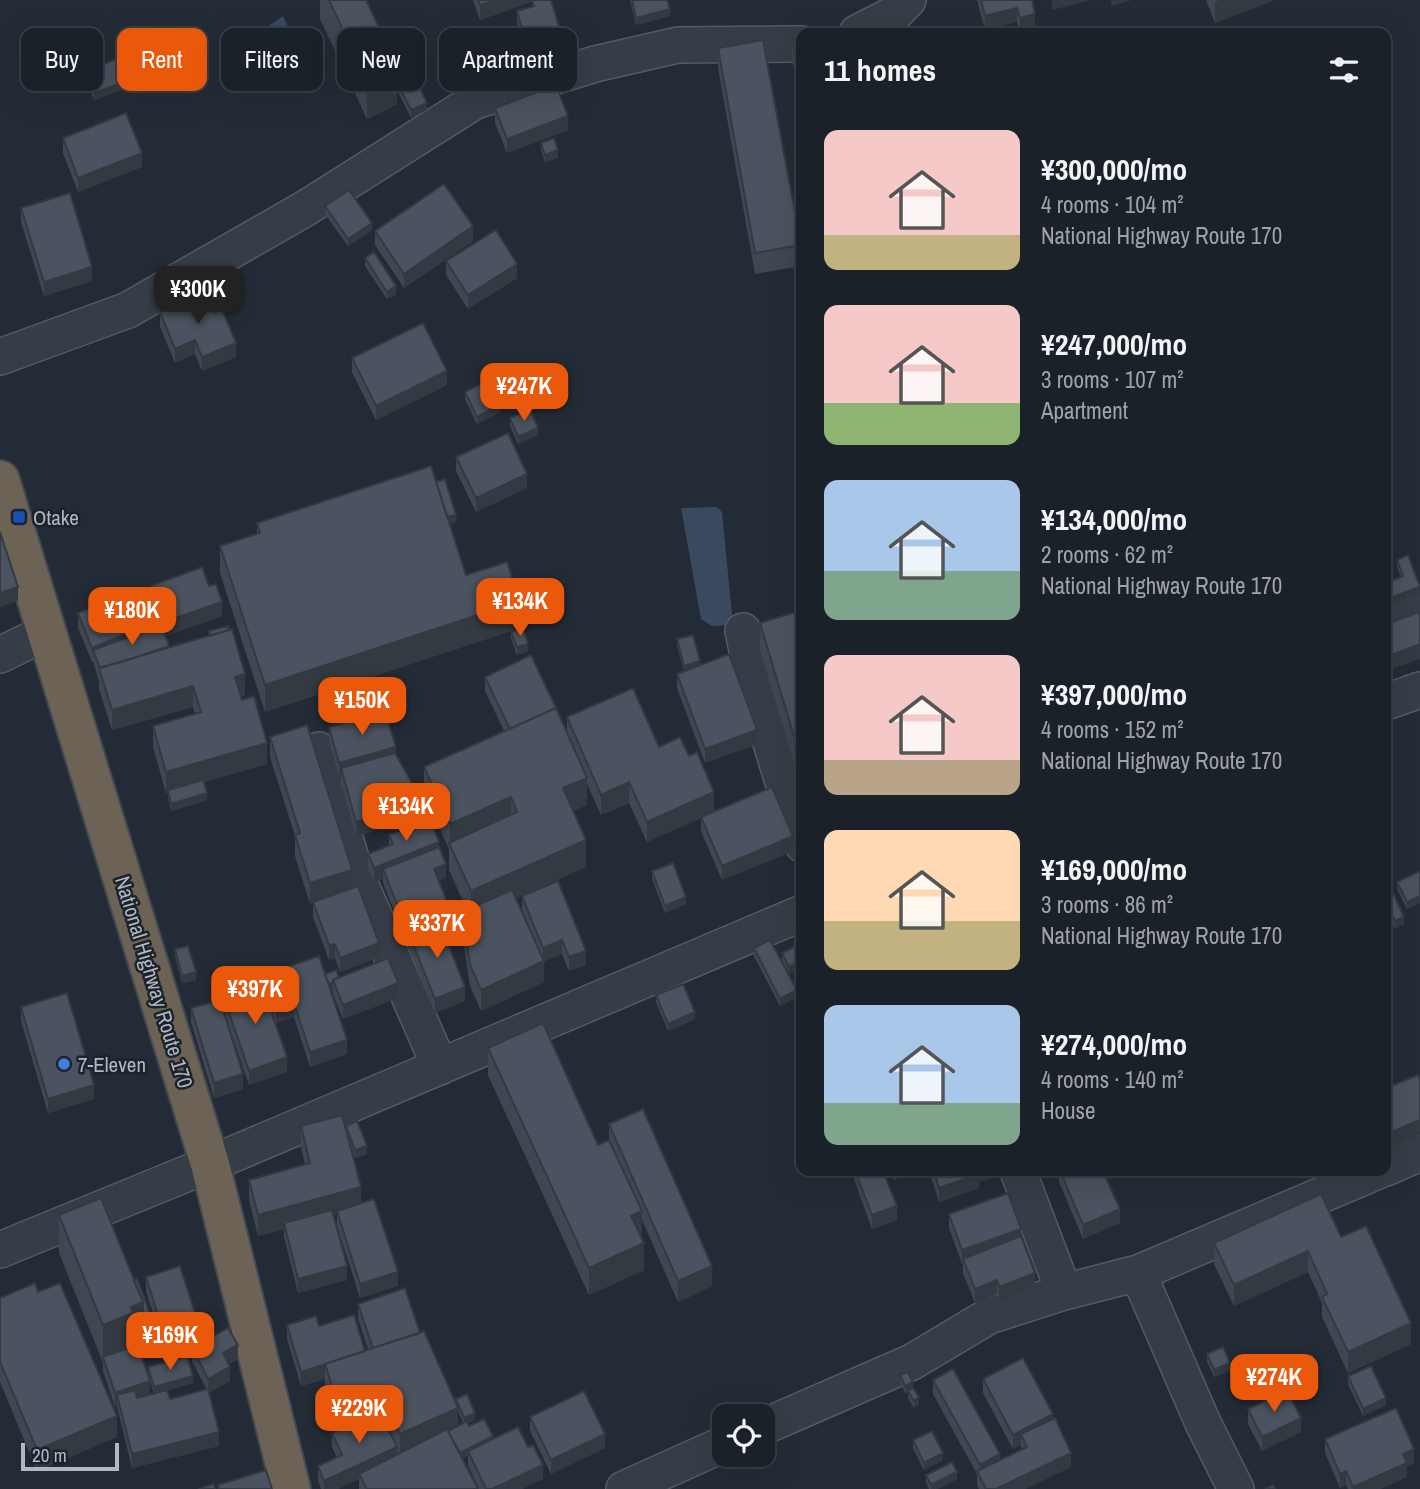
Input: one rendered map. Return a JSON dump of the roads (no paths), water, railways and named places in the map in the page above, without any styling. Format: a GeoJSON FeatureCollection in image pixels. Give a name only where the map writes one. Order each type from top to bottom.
{"type":"FeatureCollection","features":[{"type":"Feature","properties":{"kind":"highway","name":"National Highway Route 170"},"geometry":{"type":"LineString","coordinates":[[0,480],[210,1164],[291,1489]]}},
{"type":"Feature","properties":{"kind":"street"},"geometry":{"type":"LineString","coordinates":[[867,28],[894,14],[908,0]]}},
{"type":"Feature","properties":{"kind":"street"},"geometry":{"type":"LineString","coordinates":[[0,357],[128,310],[306,208],[475,102],[595,64],[678,46],[796,44]]}},
{"type":"Feature","properties":{"kind":"street"},"geometry":{"type":"LineString","coordinates":[[1391,619],[1420,607]]}},
{"type":"Feature","properties":{"kind":"street"},"geometry":{"type":"LineString","coordinates":[[743,631],[757,697],[796,824]]}},
{"type":"Feature","properties":{"kind":"street"},"geometry":{"type":"LineString","coordinates":[[0,655],[47,632]]}},
{"type":"Feature","properties":{"kind":"street"},"geometry":{"type":"LineString","coordinates":[[1391,700],[1420,690]]}},
{"type":"Feature","properties":{"kind":"street"},"geometry":{"type":"LineString","coordinates":[[319,750],[355,872],[440,1067]]}},
{"type":"Feature","properties":{"kind":"street"},"geometry":{"type":"LineString","coordinates":[[0,1250],[796,916]]}},
{"type":"Feature","properties":{"kind":"street"},"geometry":{"type":"LineString","coordinates":[[1391,1166],[1420,1153]]}},
{"type":"Feature","properties":{"kind":"street"},"geometry":{"type":"LineString","coordinates":[[1020,1176],[1064,1292]]}},
{"type":"Feature","properties":{"kind":"street"},"geometry":{"type":"LineString","coordinates":[[775,1422],[912,1362],[989,1316],[1064,1292],[1138,1273],[1366,1176]]}},
{"type":"Feature","properties":{"kind":"street"},"geometry":{"type":"LineString","coordinates":[[1138,1273],[1203,1423],[1236,1489]]}},
{"type":"Feature","properties":{"kind":"street"},"geometry":{"type":"LineString","coordinates":[[624,1489],[712,1449]]}},
{"type":"Feature","properties":{"kind":"water"},"geometry":{"type":"Polygon","coordinates":[[[283,16],[289,28],[266,28],[283,16]]]}},
{"type":"Feature","properties":{"kind":"water"},"geometry":{"type":"Polygon","coordinates":[[[716,507],[722,512],[733,625],[712,626],[701,619],[681,508],[716,507]]]}},
{"type":"Feature","properties":{"kind":"place","name":"Otake"},"geometry":{"type":"Point","coordinates":[19,517]}},
{"type":"Feature","properties":{"kind":"place","name":"7-Eleven"},"geometry":{"type":"Point","coordinates":[64,1064]}}]}
